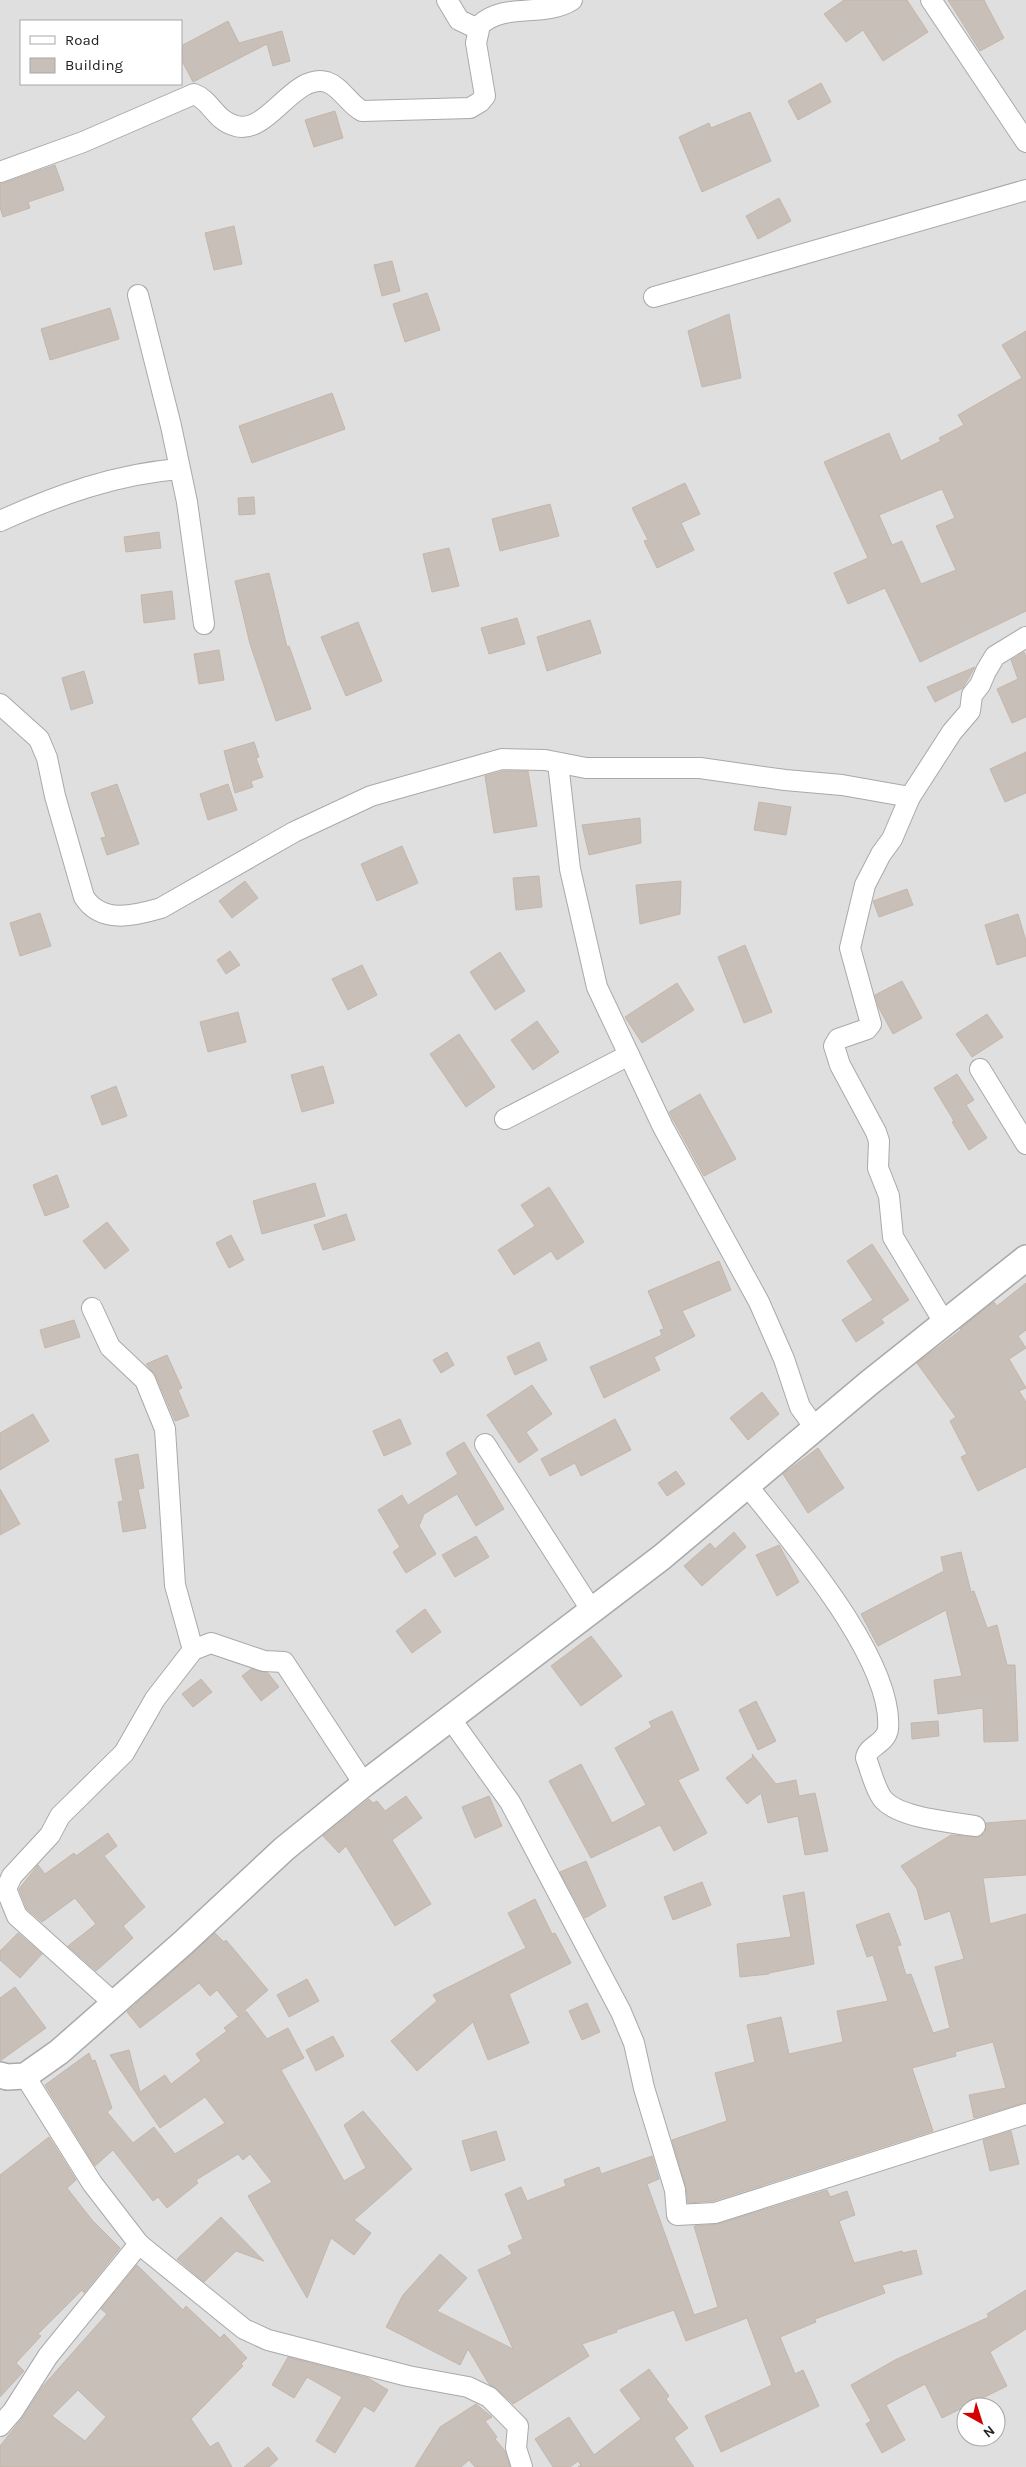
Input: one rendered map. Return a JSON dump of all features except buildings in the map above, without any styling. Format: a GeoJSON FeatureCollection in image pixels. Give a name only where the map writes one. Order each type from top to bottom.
{"type":"FeatureCollection","features":[{"type":"Feature","properties":{"kind":"street"},"geometry":{"type":"LineString","coordinates":[[447,0],[459,20],[478,29]]}},
{"type":"Feature","properties":{"kind":"street"},"geometry":{"type":"LineString","coordinates":[[0,172],[83,142],[194,94],[199,96],[217,117],[227,123],[241,127],[258,122],[297,90],[325,81],[334,86],[354,107],[362,111],[470,108],[480,102],[484,96],[476,43],[478,29],[482,22],[506,13],[546,10],[563,6],[572,0]]}},
{"type":"Feature","properties":{"kind":"street"},"geometry":{"type":"LineString","coordinates":[[931,0],[1026,142]]}},
{"type":"Feature","properties":{"kind":"street"},"geometry":{"type":"LineString","coordinates":[[654,297],[1026,190]]}},
{"type":"Feature","properties":{"kind":"street"},"geometry":{"type":"LineString","coordinates":[[138,295],[172,426],[179,469],[189,511],[204,624]]}},
{"type":"Feature","properties":{"kind":"street"},"geometry":{"type":"LineString","coordinates":[[0,521],[51,498],[83,488],[154,471],[179,469]]}},
{"type":"Feature","properties":{"kind":"street"},"geometry":{"type":"LineString","coordinates":[[945,1324],[893,1237],[889,1196],[878,1168],[876,1132],[840,1064],[834,1046],[838,1039],[867,1029],[871,1024],[850,944],[865,885],[881,854],[892,839],[910,798],[952,732],[970,711],[972,695],[980,685],[995,656],[1026,637]]}},
{"type":"Feature","properties":{"kind":"street"},"geometry":{"type":"LineString","coordinates":[[0,704],[39,739],[47,758],[55,796],[84,897],[90,907],[98,913],[110,915],[140,914],[161,908],[294,832],[390,788],[502,759],[545,760],[586,768],[700,768],[860,788],[910,798]]}},
{"type":"Feature","properties":{"kind":"street"},"geometry":{"type":"LineString","coordinates":[[558,763],[570,869],[597,988],[663,1127],[759,1302],[784,1360],[800,1407],[816,1429]]}},
{"type":"Feature","properties":{"kind":"street"},"geometry":{"type":"LineString","coordinates":[[506,1119],[629,1055]]}},
{"type":"Feature","properties":{"kind":"street"},"geometry":{"type":"LineString","coordinates":[[980,1069],[1026,1144]]}},
{"type":"Feature","properties":{"kind":"street"},"geometry":{"type":"LineString","coordinates":[[0,2075],[7,2077],[25,2076],[59,2052],[115,2004],[284,1849],[364,1784],[662,1557],[747,1485],[1026,1258]]}},
{"type":"Feature","properties":{"kind":"street"},"geometry":{"type":"LineString","coordinates":[[92,1308],[110,1347],[145,1380],[165,1429],[175,1585],[193,1650]]}},
{"type":"Feature","properties":{"kind":"street"},"geometry":{"type":"LineString","coordinates":[[485,1444],[592,1610]]}},
{"type":"Feature","properties":{"kind":"street"},"geometry":{"type":"LineString","coordinates":[[747,1485],[820,1578],[851,1625],[879,1681],[888,1714],[888,1731],[882,1742],[869,1750],[866,1758],[877,1789],[883,1799],[889,1806],[910,1813],[975,1826]]}},
{"type":"Feature","properties":{"kind":"street"},"geometry":{"type":"LineString","coordinates":[[115,2004],[16,1916],[6,1889],[12,1876],[50,1835],[60,1816],[124,1753],[156,1699],[193,1650],[212,1643],[264,1661],[284,1662],[317,1716],[364,1784]]}},
{"type":"Feature","properties":{"kind":"street"},"geometry":{"type":"LineString","coordinates":[[450,1718],[510,1802],[621,2012],[634,2043],[644,2088],[675,2190],[676,2215],[723,2210],[1026,2114]]}},
{"type":"Feature","properties":{"kind":"street"},"geometry":{"type":"LineString","coordinates":[[25,2076],[92,2183],[139,2244],[176,2272],[225,2316],[244,2329],[268,2340],[408,2376],[468,2387],[489,2397],[518,2426],[516,2448],[522,2467]]}},
{"type":"Feature","properties":{"kind":"street"},"geometry":{"type":"LineString","coordinates":[[4,2412],[139,2244]]}},
{"type":"Feature","properties":{"kind":"shaded area"},"geometry":{"type":"Polygon","coordinates":[[[0,0],[1026,0],[1026,2467],[0,2467],[0,0]]]}}]}
